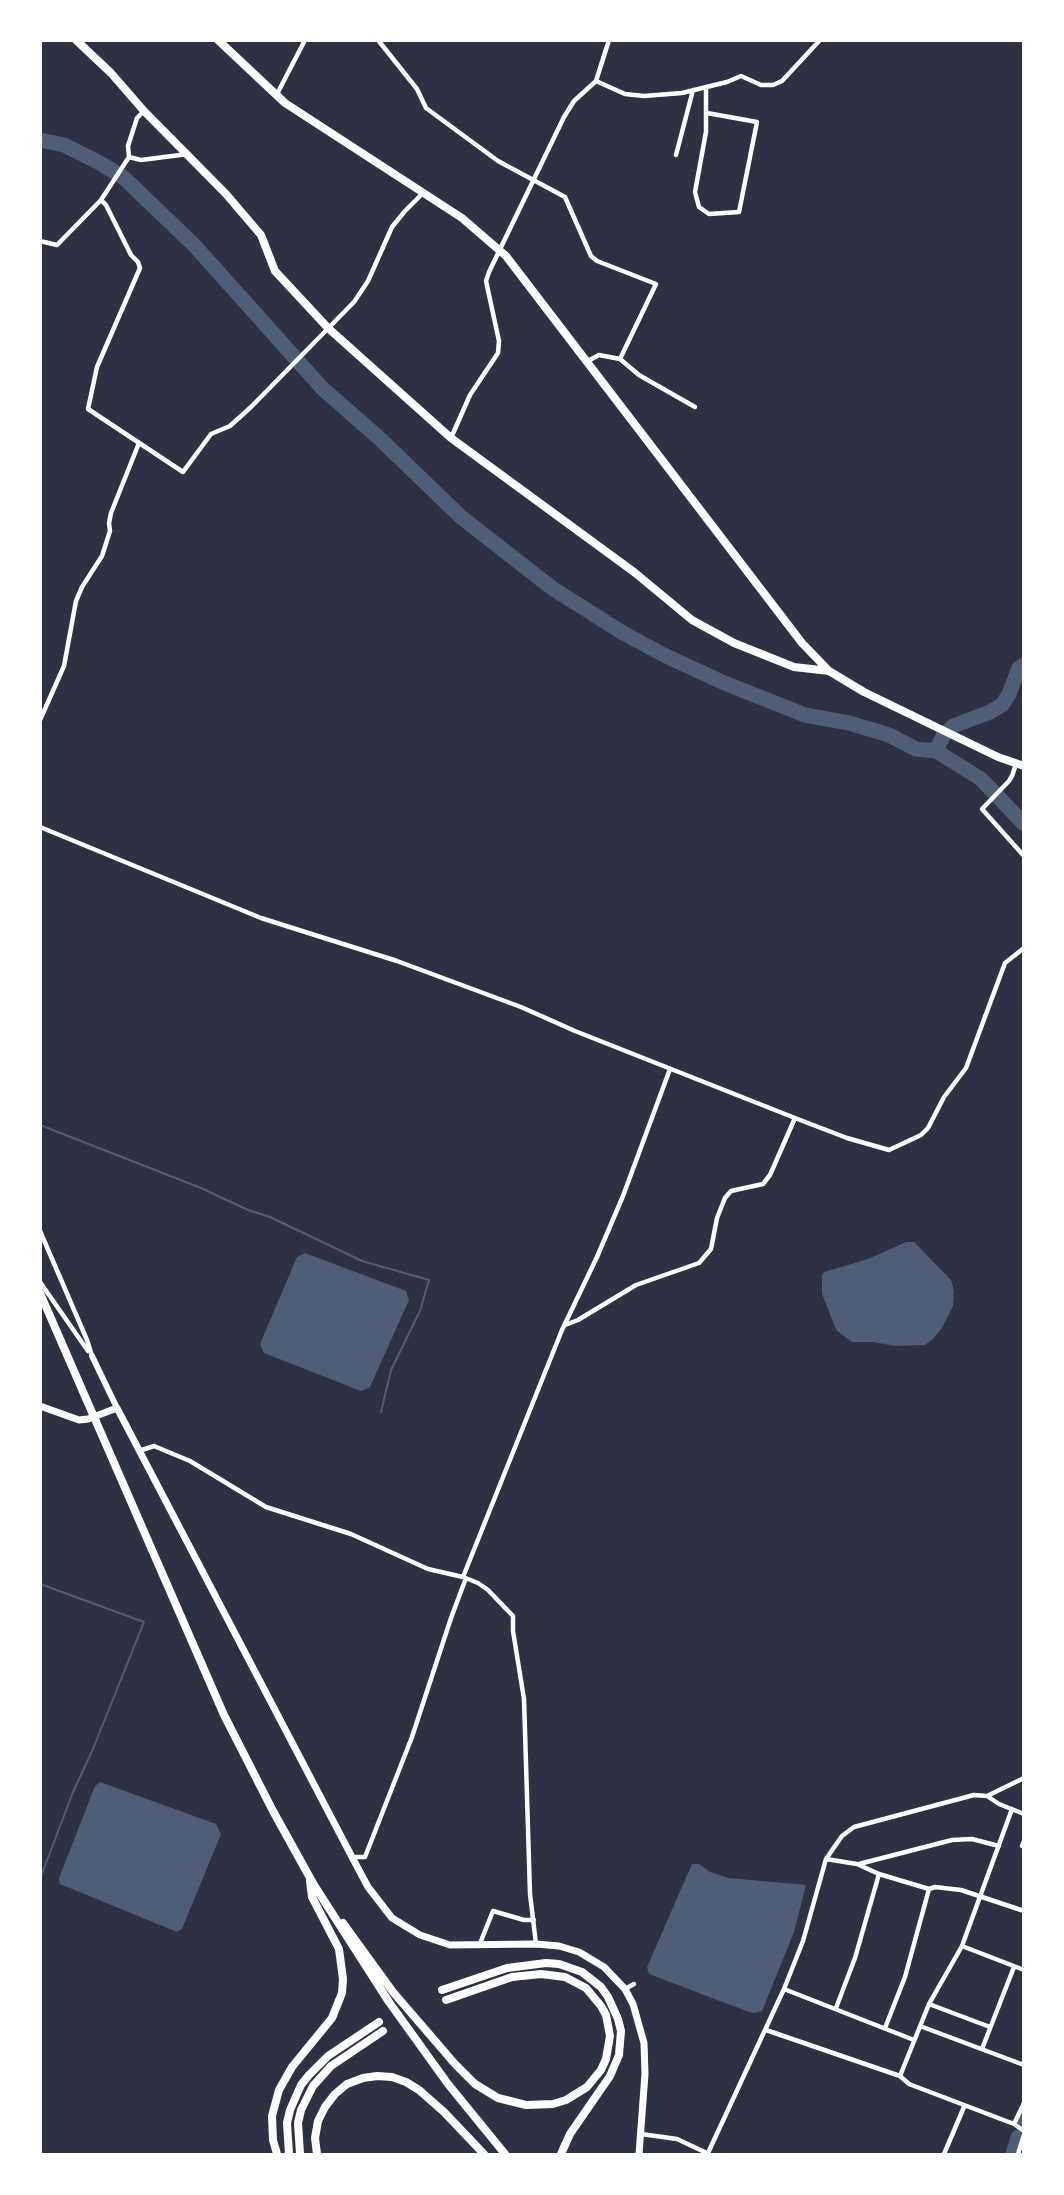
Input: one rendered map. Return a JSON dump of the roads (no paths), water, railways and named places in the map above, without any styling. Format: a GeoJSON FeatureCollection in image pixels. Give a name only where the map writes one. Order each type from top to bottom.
{"type":"FeatureCollection","features":[{"type":"Feature","properties":{"kind":"highway"},"geometry":{"type":"LineString","coordinates":[[40,1293],[224,1715],[312,1884],[420,2046],[505,2154]]}},
{"type":"Feature","properties":{"kind":"highway"},"geometry":{"type":"LineString","coordinates":[[312,1884],[393,1992],[454,2064],[486,2092],[511,2103],[553,2104],[572,2097],[587,2087],[601,2070],[606,2059],[610,2036],[606,2015],[586,1988],[565,1977],[541,1974],[512,1977],[446,2000]]}},
{"type":"Feature","properties":{"kind":"highway"},"geometry":{"type":"LineString","coordinates":[[277,2154],[273,2140],[272,2115],[279,2090],[292,2067],[332,2018],[342,1993],[344,1979],[339,1949],[312,1897],[312,1884]]}},
{"type":"Feature","properties":{"kind":"highway"},"geometry":{"type":"LineString","coordinates":[[442,1990],[507,1968],[546,1963],[559,1964],[582,1972],[601,1987],[608,1996],[620,2025],[619,2055],[607,2081],[570,2134],[561,2154]]}},
{"type":"Feature","properties":{"kind":"highway"},"geometry":{"type":"LineString","coordinates":[[289,2154],[287,2123],[301,2085],[328,2056],[379,2022]]}},
{"type":"Feature","properties":{"kind":"highway"},"geometry":{"type":"LineString","coordinates":[[300,2154],[298,2122],[301,2110],[313,2086],[338,2062],[383,2031]]}},
{"type":"Feature","properties":{"kind":"highway"},"geometry":{"type":"LineString","coordinates":[[317,2154],[315,2138],[318,2121],[330,2100],[347,2084],[377,2076],[392,2078],[419,2090],[444,2112],[484,2154]]}},
{"type":"Feature","properties":{"kind":"main road"},"geometry":{"type":"LineString","coordinates":[[76,40],[226,194],[261,235],[275,271],[328,328],[451,438],[633,572],[692,620],[734,643],[794,667],[829,671]]}},
{"type":"Feature","properties":{"kind":"main road"},"geometry":{"type":"LineString","coordinates":[[218,40],[276,96],[462,218],[501,250],[802,643],[829,671],[853,686],[1020,765]]}},
{"type":"Feature","properties":{"kind":"main road"},"geometry":{"type":"LineString","coordinates":[[40,1406],[79,1420],[117,1408],[352,1857],[383,1908],[392,1918],[432,1941],[450,1945],[536,1944],[559,1946],[579,1952],[604,1967],[625,1989],[644,2043],[645,2074],[639,2154]]}},
{"type":"Feature","properties":{"kind":"street"},"geometry":{"type":"LineString","coordinates":[[276,96],[305,40]]}},
{"type":"Feature","properties":{"kind":"street"},"geometry":{"type":"LineString","coordinates":[[378,40],[417,89],[426,108],[498,161],[565,197],[588,251],[597,261],[656,284],[626,351],[620,359]]}},
{"type":"Feature","properties":{"kind":"street"},"geometry":{"type":"LineString","coordinates":[[451,438],[470,395],[498,353],[499,341],[486,281],[574,101],[596,81],[609,40]]}},
{"type":"Feature","properties":{"kind":"street"},"geometry":{"type":"LineString","coordinates":[[596,81],[625,94],[644,96],[693,90],[741,76],[761,85],[774,85],[782,81],[820,40]]}},
{"type":"Feature","properties":{"kind":"street"},"geometry":{"type":"LineString","coordinates":[[706,87],[706,132],[695,192],[699,207],[709,214],[739,212],[757,122],[707,113]]}},
{"type":"Feature","properties":{"kind":"street"},"geometry":{"type":"LineString","coordinates":[[676,155],[693,90]]}},
{"type":"Feature","properties":{"kind":"street"},"geometry":{"type":"LineString","coordinates":[[40,241],[57,245],[101,200],[128,158],[128,146],[137,117],[144,111]]}},
{"type":"Feature","properties":{"kind":"street"},"geometry":{"type":"LineString","coordinates":[[128,158],[141,160],[188,154]]}},
{"type":"Feature","properties":{"kind":"street"},"geometry":{"type":"LineString","coordinates":[[101,200],[140,268],[98,367],[88,409],[183,472],[211,434],[230,426],[354,302],[368,280],[392,227],[423,193]]}},
{"type":"Feature","properties":{"kind":"street"},"geometry":{"type":"LineString","coordinates":[[586,362],[599,356],[620,359],[639,375],[695,407]]}},
{"type":"Feature","properties":{"kind":"street"},"geometry":{"type":"LineString","coordinates":[[40,720],[64,666],[76,601],[82,587],[102,556],[111,531],[109,523],[111,513],[139,443]]}},
{"type":"Feature","properties":{"kind":"street"},"geometry":{"type":"LineString","coordinates":[[1020,765],[1009,781],[982,809],[1023,856]]}},
{"type":"Feature","properties":{"kind":"street"},"geometry":{"type":"LineString","coordinates":[[40,827],[261,918],[397,961],[521,1007],[670,1070],[847,1138],[889,1150],[928,1128],[944,1097],[966,1068],[1005,963],[1023,948]]}},
{"type":"Feature","properties":{"kind":"street"},"geometry":{"type":"LineString","coordinates":[[352,1857],[365,1857],[412,1737],[464,1578],[505,1467],[622,1196],[670,1070]]}},
{"type":"Feature","properties":{"kind":"street"},"geometry":{"type":"LineString","coordinates":[[565,1325],[578,1320],[636,1285],[699,1263],[711,1249],[717,1218],[725,1198],[731,1191],[763,1185],[770,1175],[795,1118]]}},
{"type":"Feature","properties":{"kind":"street"},"geometry":{"type":"LineString","coordinates":[[40,1232],[92,1356],[117,1408]]}},
{"type":"Feature","properties":{"kind":"street"},"geometry":{"type":"LineString","coordinates":[[40,1282],[92,1356]]}},
{"type":"Feature","properties":{"kind":"street"},"geometry":{"type":"LineString","coordinates":[[138,1452],[154,1446],[190,1461],[266,1507],[351,1534],[428,1569],[464,1578],[488,1590],[513,1616],[513,1631],[524,1699],[530,1894],[536,1944]]}},
{"type":"Feature","properties":{"kind":"street"},"geometry":{"type":"LineString","coordinates":[[987,1796],[1023,1778]]}},
{"type":"Feature","properties":{"kind":"street"},"geometry":{"type":"LineString","coordinates":[[642,2134],[677,2139],[709,2154],[784,1989],[803,1941],[826,1859],[842,1836],[854,1827],[974,1795],[987,1796],[999,1804],[1023,1812]]}},
{"type":"Feature","properties":{"kind":"street"},"geometry":{"type":"LineString","coordinates":[[900,2076],[929,2004],[963,1946],[1012,1809]]}},
{"type":"Feature","properties":{"kind":"street"},"geometry":{"type":"LineString","coordinates":[[857,1864],[952,1840],[972,1839],[999,1846]]}},
{"type":"Feature","properties":{"kind":"street"},"geometry":{"type":"LineString","coordinates":[[1023,1841],[1023,1846]]}},
{"type":"Feature","properties":{"kind":"street"},"geometry":{"type":"LineString","coordinates":[[826,1859],[857,1864],[879,1874],[929,1889],[935,1887],[961,1890],[1023,1911]]}},
{"type":"Feature","properties":{"kind":"street"},"geometry":{"type":"LineString","coordinates":[[836,2008],[855,1958],[879,1874]]}},
{"type":"Feature","properties":{"kind":"street"},"geometry":{"type":"LineString","coordinates":[[885,2028],[905,1977],[929,1889]]}},
{"type":"Feature","properties":{"kind":"street"},"geometry":{"type":"LineString","coordinates":[[479,1946],[493,1911],[524,1920],[534,1920]]}},
{"type":"Feature","properties":{"kind":"street"},"geometry":{"type":"LineString","coordinates":[[963,1946],[1023,1970]]}},
{"type":"Feature","properties":{"kind":"street"},"geometry":{"type":"LineString","coordinates":[[982,2049],[1014,1966]]}},
{"type":"Feature","properties":{"kind":"street"},"geometry":{"type":"LineString","coordinates":[[625,1989],[634,1984]]}},
{"type":"Feature","properties":{"kind":"street"},"geometry":{"type":"LineString","coordinates":[[784,1989],[914,2040]]}},
{"type":"Feature","properties":{"kind":"street"},"geometry":{"type":"LineString","coordinates":[[929,2004],[990,2027]]}},
{"type":"Feature","properties":{"kind":"street"},"geometry":{"type":"LineString","coordinates":[[920,2026],[1023,2066]]}},
{"type":"Feature","properties":{"kind":"street"},"geometry":{"type":"LineString","coordinates":[[766,2030],[900,2076],[909,2085],[1020,2129]]}},
{"type":"Feature","properties":{"kind":"street"},"geometry":{"type":"LineString","coordinates":[[1018,2154],[1023,2103]]}},
{"type":"Feature","properties":{"kind":"street"},"geometry":{"type":"LineString","coordinates":[[944,2154],[964,2107]]}},
{"type":"Feature","properties":{"kind":"water"},"geometry":{"type":"Polygon","coordinates":[[[906,1242],[914,1242],[951,1280],[954,1291],[953,1306],[942,1328],[925,1345],[896,1346],[872,1342],[852,1342],[837,1331],[822,1294],[822,1275],[824,1272],[868,1259],[906,1242]]]}},
{"type":"Feature","properties":{"kind":"water"},"geometry":{"type":"Polygon","coordinates":[[[305,1253],[406,1291],[409,1300],[370,1387],[361,1391],[264,1353],[260,1344],[297,1257],[305,1253]]]}},
{"type":"Feature","properties":{"kind":"water"},"geometry":{"type":"Polygon","coordinates":[[[100,1782],[216,1824],[221,1834],[182,1929],[177,1932],[60,1884],[59,1878],[95,1786],[100,1782]]]}},
{"type":"Feature","properties":{"kind":"water"},"geometry":{"type":"Polygon","coordinates":[[[692,1864],[699,1864],[710,1872],[729,1878],[806,1885],[794,1932],[762,2011],[749,2012],[649,1974],[647,1967],[692,1864]]]}},
{"type":"Feature","properties":{"kind":"waterway"},"geometry":{"type":"LineString","coordinates":[[40,140],[64,145],[123,177],[194,245],[323,389],[378,437],[461,517],[552,588],[623,633],[722,682],[805,715],[849,723],[889,735],[916,749],[936,751],[981,779],[1024,824]]}},
{"type":"Feature","properties":{"kind":"waterway"},"geometry":{"type":"LineString","coordinates":[[936,751],[943,736],[953,726],[1002,705],[1019,668],[1024,665]]}},
{"type":"Feature","properties":{"kind":"waterway"},"geometry":{"type":"LineString","coordinates":[[40,1125],[270,1217],[362,1261],[429,1280],[420,1311],[391,1370],[381,1412]]}},
{"type":"Feature","properties":{"kind":"waterway"},"geometry":{"type":"LineString","coordinates":[[40,1584],[144,1622],[93,1749],[73,1792],[40,1879]]}},
{"type":"Feature","properties":{"kind":"waterway"},"geometry":{"type":"LineString","coordinates":[[1013,2154],[1018,2137]]}}]}
